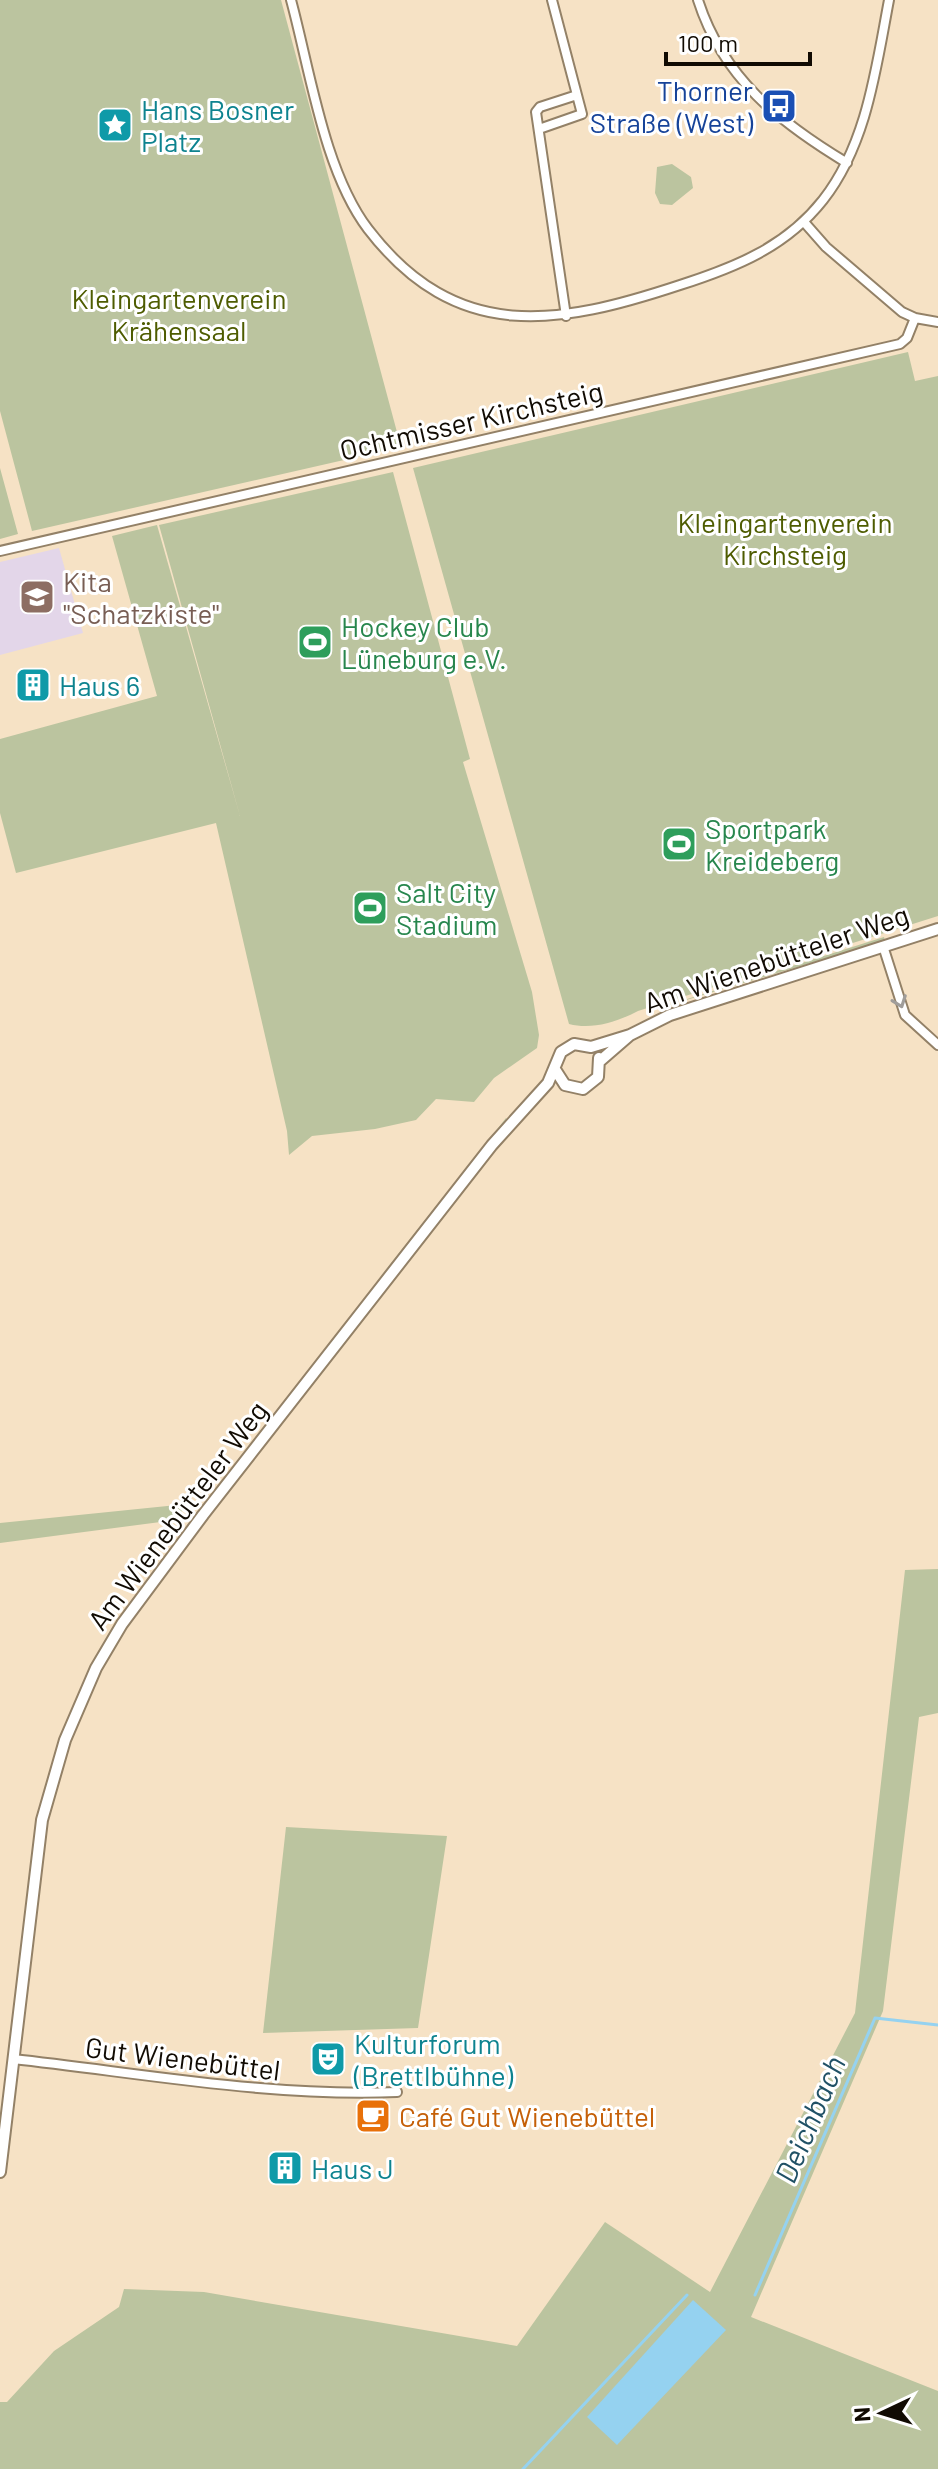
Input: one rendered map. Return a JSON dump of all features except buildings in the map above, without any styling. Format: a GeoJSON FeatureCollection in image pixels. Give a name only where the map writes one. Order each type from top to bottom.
{"type":"FeatureCollection","features":[{"type":"Feature","properties":{"kind":"street"},"geometry":{"type":"LineString","coordinates":[[291,0],[337,165],[352,202],[383,245],[422,281],[464,304],[518,317],[566,316],[602,310],[733,267],[763,253],[804,222],[847,163],[862,125],[889,0]]}},
{"type":"Feature","properties":{"kind":"street"},"geometry":{"type":"LineString","coordinates":[[539,129],[580,116],[582,108],[552,0]]}},
{"type":"Feature","properties":{"kind":"street"},"geometry":{"type":"LineString","coordinates":[[698,0],[723,57],[748,89],[783,122],[847,163]]}},
{"type":"Feature","properties":{"kind":"street"},"geometry":{"type":"LineString","coordinates":[[566,316],[537,109],[577,95]]}},
{"type":"Feature","properties":{"kind":"street"},"geometry":{"type":"LineString","coordinates":[[804,222],[882,296],[915,318],[938,322]]}},
{"type":"Feature","properties":{"kind":"street","name":"Ochtmisser Kirchsteig"},"geometry":{"type":"LineString","coordinates":[[0,551],[900,344],[912,330],[915,318]]}},
{"type":"Feature","properties":{"kind":"street","name":"Am Wienebütteler Weg"},"geometry":{"type":"LineString","coordinates":[[0,2172],[42,1820],[65,1740],[96,1668],[129,1613],[492,1145],[556,1071],[558,1056],[564,1049],[577,1044],[591,1047],[630,1035],[694,1005],[938,929]]}},
{"type":"Feature","properties":{"kind":"street"},"geometry":{"type":"LineString","coordinates":[[883,946],[905,1015],[938,1045]]}},
{"type":"Feature","properties":{"kind":"street","name":"Am Wienebütteler Weg"},"geometry":{"type":"LineString","coordinates":[[532,1102],[565,1085],[579,1089],[593,1084],[600,1073],[600,1061],[630,1035]]}},
{"type":"Feature","properties":{"kind":"street"},"geometry":{"type":"LineString","coordinates":[[591,1047],[600,1061]]}},
{"type":"Feature","properties":{"kind":"street"},"geometry":{"type":"LineString","coordinates":[[556,1071],[565,1085]]}},
{"type":"Feature","properties":{"kind":"street","name":"Gut Wienebüttel"},"geometry":{"type":"LineString","coordinates":[[13,2059],[263,2091],[330,2095],[397,2092]]}},
{"type":"Feature","properties":{"kind":"shaded area","name":"Kita \"Schatzkiste\""},"geometry":{"type":"Polygon","coordinates":[[[59,548],[83,633],[0,655],[0,562],[59,548]]]}},
{"type":"Feature","properties":{"kind":"green space","name":"Kleingartenverein Krähensaal"},"geometry":{"type":"Polygon","coordinates":[[[0,0],[281,0],[401,447],[32,531],[0,411],[0,0]]]}},
{"type":"Feature","properties":{"kind":"green space"},"geometry":{"type":"Polygon","coordinates":[[[672,164],[691,177],[693,188],[672,205],[660,204],[655,193],[657,167],[672,164]]]}},
{"type":"Feature","properties":{"kind":"green space","name":"Kleingartenverein Kirchsteig"},"geometry":{"type":"Polygon","coordinates":[[[908,352],[915,381],[938,376],[938,916],[638,1011],[613,1022],[587,1026],[569,1024],[413,468],[908,352]]]}},
{"type":"Feature","properties":{"kind":"green space"},"geometry":{"type":"Polygon","coordinates":[[[0,468],[18,534],[0,539],[0,468]]]}},
{"type":"Feature","properties":{"kind":"green space"},"geometry":{"type":"Polygon","coordinates":[[[393,472],[470,759],[463,762],[532,992],[539,1035],[537,1048],[494,1078],[474,1102],[436,1099],[416,1120],[375,1129],[312,1136],[289,1155],[287,1131],[216,823],[16,873],[0,813],[0,739],[157,696],[112,536],[157,525],[240,816],[159,525],[393,472]]]}},
{"type":"Feature","properties":{"kind":"green space"},"geometry":{"type":"Polygon","coordinates":[[[884,937],[885,941],[649,1011],[884,937]]]}},
{"type":"Feature","properties":{"kind":"green space"},"geometry":{"type":"Polygon","coordinates":[[[506,1118],[508,1121],[376,1282],[506,1118]]]}},
{"type":"Feature","properties":{"kind":"green space"},"geometry":{"type":"Polygon","coordinates":[[[187,1504],[179,1516],[168,1521],[0,1543],[0,1523],[187,1504]]]}},
{"type":"Feature","properties":{"kind":"green space"},"geometry":{"type":"Polygon","coordinates":[[[938,1569],[938,1713],[919,1717],[883,2011],[751,2317],[938,2391],[938,2469],[0,2469],[0,2402],[7,2402],[54,2351],[119,2307],[124,2289],[204,2292],[517,2346],[605,2222],[710,2292],[855,2013],[905,1570],[938,1569]]]}},
{"type":"Feature","properties":{"kind":"green space"},"geometry":{"type":"Polygon","coordinates":[[[286,1827],[447,1836],[418,2028],[263,2033],[286,1827]]]}},
{"type":"Feature","properties":{"kind":"water"},"geometry":{"type":"Polygon","coordinates":[[[693,2300],[726,2330],[617,2445],[587,2417],[693,2300]]]}},
{"type":"Feature","properties":{"kind":"waterway","name":"Deichbach"},"geometry":{"type":"LineString","coordinates":[[755,2295],[875,2018],[938,2025]]}},
{"type":"Feature","properties":{"kind":"waterway","name":"Deichbach"},"geometry":{"type":"LineString","coordinates":[[523,2469],[687,2295]]}},
{"type":"Feature","properties":{"kind":"place","name":"Thorner Straße (West)"},"geometry":{"type":"Point","coordinates":[779,106]}},
{"type":"Feature","properties":{"kind":"place","name":"Hans Bosner Platz"},"geometry":{"type":"Point","coordinates":[115,125]}},
{"type":"Feature","properties":{"kind":"place","name":"Kita \"Schatzkiste\""},"geometry":{"type":"Point","coordinates":[37,597]}},
{"type":"Feature","properties":{"kind":"place","name":"Hockey Club Lüneburg e.V."},"geometry":{"type":"Point","coordinates":[315,642]}},
{"type":"Feature","properties":{"kind":"place","name":"Haus 6"},"geometry":{"type":"Point","coordinates":[33,685]}},
{"type":"Feature","properties":{"kind":"place","name":"Sportpark Kreideberg"},"geometry":{"type":"Point","coordinates":[679,844]}},
{"type":"Feature","properties":{"kind":"place","name":"Salt City Stadium"},"geometry":{"type":"Point","coordinates":[370,908]}},
{"type":"Feature","properties":{"kind":"place","name":"Kulturforum (Brettlbühne)"},"geometry":{"type":"Point","coordinates":[328,2059]}},
{"type":"Feature","properties":{"kind":"place","name":"Café Gut Wienebüttel"},"geometry":{"type":"Point","coordinates":[373,2116]}},
{"type":"Feature","properties":{"kind":"place","name":"Haus J"},"geometry":{"type":"Point","coordinates":[285,2168]}}]}
